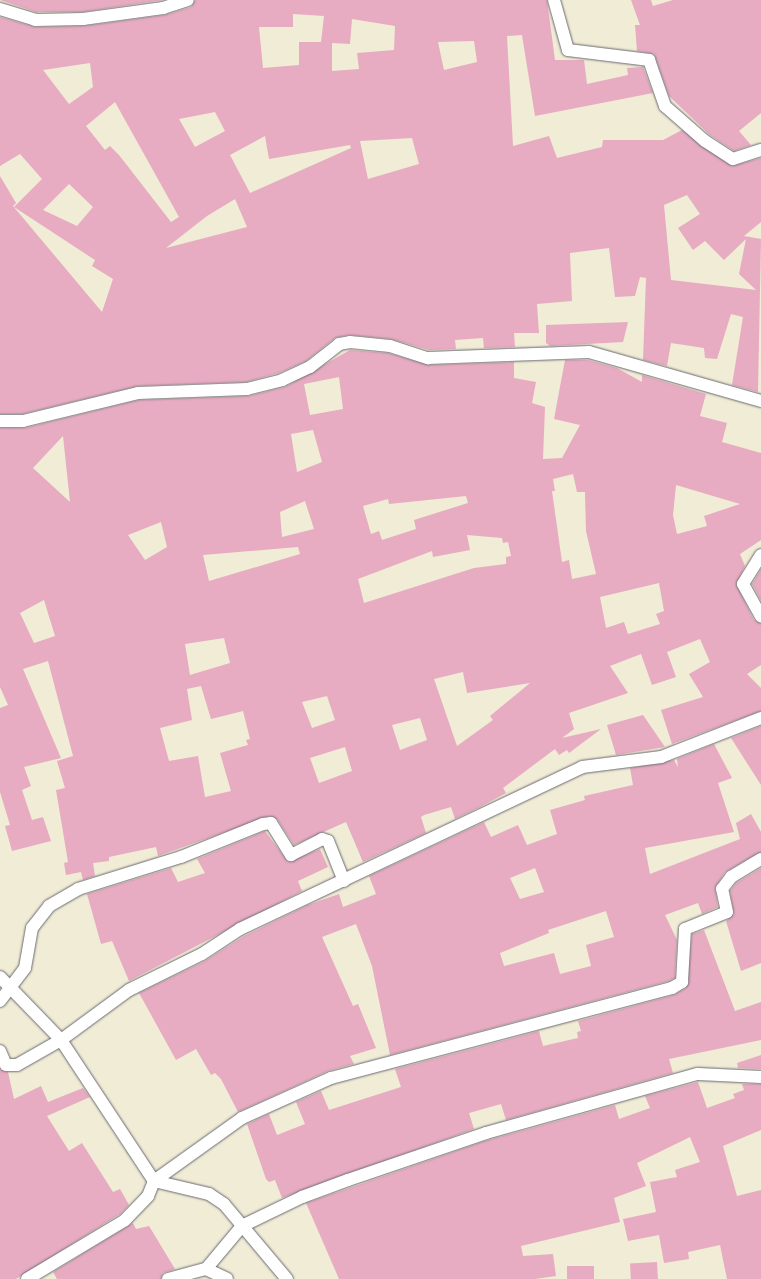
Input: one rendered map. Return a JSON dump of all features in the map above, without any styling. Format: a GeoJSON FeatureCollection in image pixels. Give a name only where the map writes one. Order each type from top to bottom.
{"type":"FeatureCollection","features":[{"type":"Feature","properties":{"kind":"street"},"geometry":{"type":"LineString","coordinates":[[0,9],[35,20],[83,18],[163,8],[188,0]]}},
{"type":"Feature","properties":{"kind":"street"},"geometry":{"type":"LineString","coordinates":[[554,0],[568,50],[649,60],[666,106],[705,141],[733,159],[761,150]]}},
{"type":"Feature","properties":{"kind":"street"},"geometry":{"type":"LineString","coordinates":[[0,421],[23,422],[138,393],[247,389],[282,380],[310,367],[339,344],[350,342],[390,346],[428,358],[589,352],[761,401]]}},
{"type":"Feature","properties":{"kind":"street"},"geometry":{"type":"LineString","coordinates":[[761,556],[743,584],[761,616]]}},
{"type":"Feature","properties":{"kind":"street"},"geometry":{"type":"LineString","coordinates":[[0,1051],[2,1064],[17,1065],[61,1040],[129,990],[202,954],[240,929],[582,767],[661,757],[761,718]]}},
{"type":"Feature","properties":{"kind":"street"},"geometry":{"type":"LineString","coordinates":[[0,1001],[25,968],[32,928],[49,906],[78,889],[181,857],[263,824],[271,823],[291,855],[322,839],[328,841],[344,881]]}},
{"type":"Feature","properties":{"kind":"street"},"geometry":{"type":"LineString","coordinates":[[27,1279],[125,1220],[148,1196],[154,1181],[242,1118],[331,1078],[672,988],[682,982],[684,929],[727,912],[722,889],[731,877],[761,859]]}},
{"type":"Feature","properties":{"kind":"street"},"geometry":{"type":"LineString","coordinates":[[0,977],[61,1040],[154,1181],[209,1194],[224,1204],[287,1279]]}},
{"type":"Feature","properties":{"kind":"street"},"geometry":{"type":"LineString","coordinates":[[168,1279],[206,1269],[242,1226],[302,1197],[486,1133],[698,1074],[761,1077]]}},
{"type":"Feature","properties":{"kind":"street"},"geometry":{"type":"LineString","coordinates":[[206,1269],[227,1279]]}},
{"type":"Feature","properties":{"kind":"building"},"geometry":{"type":"Polygon","coordinates":[[[0,0],[163,0],[82,12],[36,12],[0,0]]]}},
{"type":"Feature","properties":{"kind":"building"},"geometry":{"type":"Polygon","coordinates":[[[195,0],[547,0],[555,60],[584,60],[587,84],[628,75],[627,68],[643,67],[653,93],[535,116],[522,35],[507,36],[513,146],[549,136],[557,158],[602,147],[603,140],[663,140],[682,130],[732,166],[761,158],[761,222],[744,236],[761,239],[758,392],[732,385],[743,317],[731,314],[717,359],[705,358],[704,348],[671,343],[667,366],[643,360],[646,278],[640,277],[635,296],[615,297],[609,248],[570,253],[572,301],[537,304],[539,333],[514,333],[515,347],[484,348],[483,338],[455,340],[456,349],[429,350],[391,339],[349,335],[335,338],[306,361],[279,373],[246,382],[138,386],[22,414],[0,414],[0,176],[16,203],[13,206],[102,312],[113,279],[92,266],[95,260],[14,207],[42,179],[20,154],[0,166],[0,17],[35,27],[84,26],[165,15],[191,7],[195,0]],[[293,14],[293,27],[259,27],[263,68],[299,65],[299,42],[321,42],[324,16],[293,14]],[[352,19],[350,44],[332,43],[332,71],[359,69],[357,53],[394,50],[395,26],[352,19]],[[474,41],[438,42],[444,70],[477,62],[474,41]],[[90,63],[43,70],[69,104],[93,87],[90,63]],[[115,102],[86,126],[105,150],[110,146],[119,155],[171,222],[179,217],[115,102]],[[215,112],[179,119],[195,147],[225,131],[215,112]],[[265,136],[230,155],[250,193],[351,148],[350,145],[269,159],[265,136]],[[412,138],[360,141],[368,179],[419,164],[412,138]],[[69,184],[43,210],[77,226],[93,207],[69,184]],[[687,195],[664,205],[671,280],[756,290],[739,274],[746,239],[724,260],[705,241],[693,250],[678,228],[700,214],[687,195]],[[235,199],[207,216],[166,248],[247,227],[235,199]]]}},
{"type":"Feature","properties":{"kind":"building"},"geometry":{"type":"Polygon","coordinates":[[[631,0],[651,0],[653,6],[673,0],[761,0],[761,113],[739,131],[751,145],[734,151],[710,135],[669,96],[654,54],[637,51],[635,25],[640,25],[631,0]]]}},
{"type":"Feature","properties":{"kind":"building"},"geometry":{"type":"Polygon","coordinates":[[[628,322],[623,342],[550,346],[546,343],[546,325],[628,322]]]}},
{"type":"Feature","properties":{"kind":"building"},"geometry":{"type":"Polygon","coordinates":[[[350,350],[388,353],[428,365],[514,362],[514,378],[536,382],[532,403],[545,407],[543,459],[562,458],[580,425],[554,419],[565,360],[588,360],[617,368],[642,382],[642,375],[706,394],[700,416],[727,423],[722,442],[761,453],[761,540],[740,554],[745,566],[736,584],[754,620],[761,623],[761,665],[747,674],[761,688],[761,711],[672,744],[661,710],[703,697],[689,674],[710,662],[700,639],[667,652],[676,677],[652,685],[641,654],[610,666],[628,693],[569,713],[574,729],[562,738],[601,729],[569,753],[567,750],[559,755],[555,749],[503,788],[506,793],[478,808],[455,819],[451,807],[424,815],[421,817],[426,833],[363,862],[346,822],[294,845],[277,819],[270,816],[158,856],[156,847],[109,857],[109,861],[93,863],[95,876],[83,880],[81,872],[66,875],[64,863],[68,862],[56,790],[65,788],[57,761],[73,756],[48,661],[23,669],[61,758],[24,767],[31,786],[22,790],[32,820],[43,817],[51,841],[12,851],[5,826],[10,825],[0,792],[0,708],[8,705],[0,687],[0,428],[25,428],[139,400],[249,396],[285,387],[350,350]],[[339,377],[304,384],[310,415],[343,409],[339,377]],[[313,430],[291,434],[297,472],[322,462],[313,430]],[[63,436],[33,468],[70,502],[63,436]],[[573,474],[553,479],[555,491],[552,491],[562,562],[569,560],[572,579],[596,574],[586,531],[585,492],[577,492],[573,474]],[[676,485],[673,515],[677,534],[707,526],[704,516],[740,504],[676,485]],[[466,496],[389,504],[388,499],[363,506],[371,534],[379,531],[382,540],[416,529],[414,520],[468,503],[466,496]],[[305,501],[280,512],[282,537],[314,529],[305,501]],[[161,522],[128,535],[145,560],[167,547],[161,522]],[[467,535],[470,550],[433,557],[432,551],[358,579],[364,603],[474,568],[506,564],[506,557],[511,556],[508,542],[503,543],[502,538],[467,535]],[[298,547],[203,555],[209,581],[300,554],[298,547]],[[659,583],[600,597],[606,628],[624,622],[628,634],[660,624],[656,614],[664,611],[659,583]],[[44,600],[20,613],[34,643],[55,636],[44,600]],[[224,638],[185,644],[190,675],[230,663],[224,638]],[[463,672],[434,679],[457,746],[493,720],[490,716],[530,683],[467,693],[463,672]],[[201,686],[187,689],[192,720],[160,728],[169,761],[198,756],[205,797],[231,791],[220,753],[248,745],[246,740],[250,739],[243,711],[211,719],[201,686]],[[327,696],[302,702],[312,728],[335,720],[327,696]],[[420,718],[392,725],[400,750],[427,740],[420,718]],[[345,747],[310,758],[319,783],[352,771],[345,747]]]}},
{"type":"Feature","properties":{"kind":"building"},"geometry":{"type":"Polygon","coordinates":[[[761,569],[761,601],[752,584],[761,569]]]}},
{"type":"Feature","properties":{"kind":"building"},"geometry":{"type":"Polygon","coordinates":[[[643,715],[665,747],[616,755],[607,725],[643,715]]]}},
{"type":"Feature","properties":{"kind":"building"},"geometry":{"type":"Polygon","coordinates":[[[761,726],[761,785],[731,738],[761,726]]]}},
{"type":"Feature","properties":{"kind":"building"},"geometry":{"type":"Polygon","coordinates":[[[714,744],[732,778],[718,783],[734,832],[645,848],[650,874],[740,839],[736,823],[751,814],[761,832],[761,852],[725,872],[715,888],[718,907],[702,914],[698,903],[665,915],[677,940],[675,978],[669,981],[390,1055],[372,966],[356,924],[322,937],[353,1006],[358,1004],[376,1048],[350,1056],[354,1064],[328,1071],[238,1112],[221,1079],[215,1073],[211,1075],[196,1049],[176,1060],[139,993],[205,961],[244,936],[308,905],[339,894],[343,907],[376,894],[369,876],[484,822],[491,837],[518,825],[527,845],[557,834],[550,810],[585,800],[584,796],[633,785],[630,768],[674,760],[678,767],[677,759],[714,744]],[[535,868],[510,878],[520,899],[544,892],[535,868]],[[606,911],[548,930],[549,933],[500,953],[504,966],[554,953],[560,974],[591,966],[586,945],[614,937],[606,911]]]}},
{"type":"Feature","properties":{"kind":"building"},"geometry":{"type":"Polygon","coordinates":[[[265,831],[288,862],[320,849],[328,867],[298,881],[302,891],[129,981],[112,941],[101,944],[87,894],[171,868],[178,882],[205,873],[197,859],[265,831]]]}},
{"type":"Feature","properties":{"kind":"building"},"geometry":{"type":"Polygon","coordinates":[[[761,868],[761,963],[741,971],[726,921],[734,914],[730,891],[736,883],[761,868]]]}},
{"type":"Feature","properties":{"kind":"building"},"geometry":{"type":"Polygon","coordinates":[[[704,930],[735,1011],[761,1002],[761,1040],[669,1059],[673,1073],[506,1120],[501,1104],[469,1113],[474,1129],[282,1198],[275,1180],[269,1182],[266,1179],[247,1124],[269,1114],[277,1135],[305,1124],[296,1102],[321,1091],[329,1110],[401,1087],[395,1069],[539,1031],[543,1046],[578,1038],[577,1032],[581,1031],[578,1021],[674,995],[686,988],[692,934],[704,930]]]}},
{"type":"Feature","properties":{"kind":"building"},"geometry":{"type":"Polygon","coordinates":[[[761,1055],[761,1069],[738,1068],[737,1063],[761,1055]]]}},
{"type":"Feature","properties":{"kind":"building"},"geometry":{"type":"Polygon","coordinates":[[[0,1069],[8,1072],[14,1099],[41,1086],[48,1102],[83,1088],[90,1097],[47,1116],[69,1151],[82,1143],[113,1192],[120,1189],[129,1205],[120,1214],[16,1279],[0,1279],[0,1069]]]}},
{"type":"Feature","properties":{"kind":"building"},"geometry":{"type":"Polygon","coordinates":[[[698,1082],[707,1108],[735,1098],[733,1094],[744,1090],[742,1084],[761,1084],[761,1130],[723,1146],[737,1196],[761,1190],[761,1279],[727,1279],[720,1245],[688,1252],[689,1259],[664,1263],[659,1235],[628,1241],[623,1219],[656,1212],[650,1182],[677,1177],[675,1170],[700,1162],[690,1137],[637,1163],[646,1186],[614,1198],[620,1222],[521,1246],[523,1256],[553,1254],[556,1276],[535,1279],[339,1279],[306,1203],[485,1141],[615,1105],[619,1119],[650,1108],[645,1096],[698,1082]]]}},
{"type":"Feature","properties":{"kind":"building"},"geometry":{"type":"Polygon","coordinates":[[[133,1223],[136,1229],[149,1226],[175,1269],[163,1273],[161,1279],[57,1279],[53,1272],[133,1223]]]}},
{"type":"Feature","properties":{"kind":"building"},"geometry":{"type":"Polygon","coordinates":[[[657,1262],[658,1279],[631,1279],[630,1263],[657,1262]]]}},
{"type":"Feature","properties":{"kind":"building"},"geometry":{"type":"Polygon","coordinates":[[[567,1266],[594,1266],[594,1279],[567,1279],[567,1266]]]}}]}
